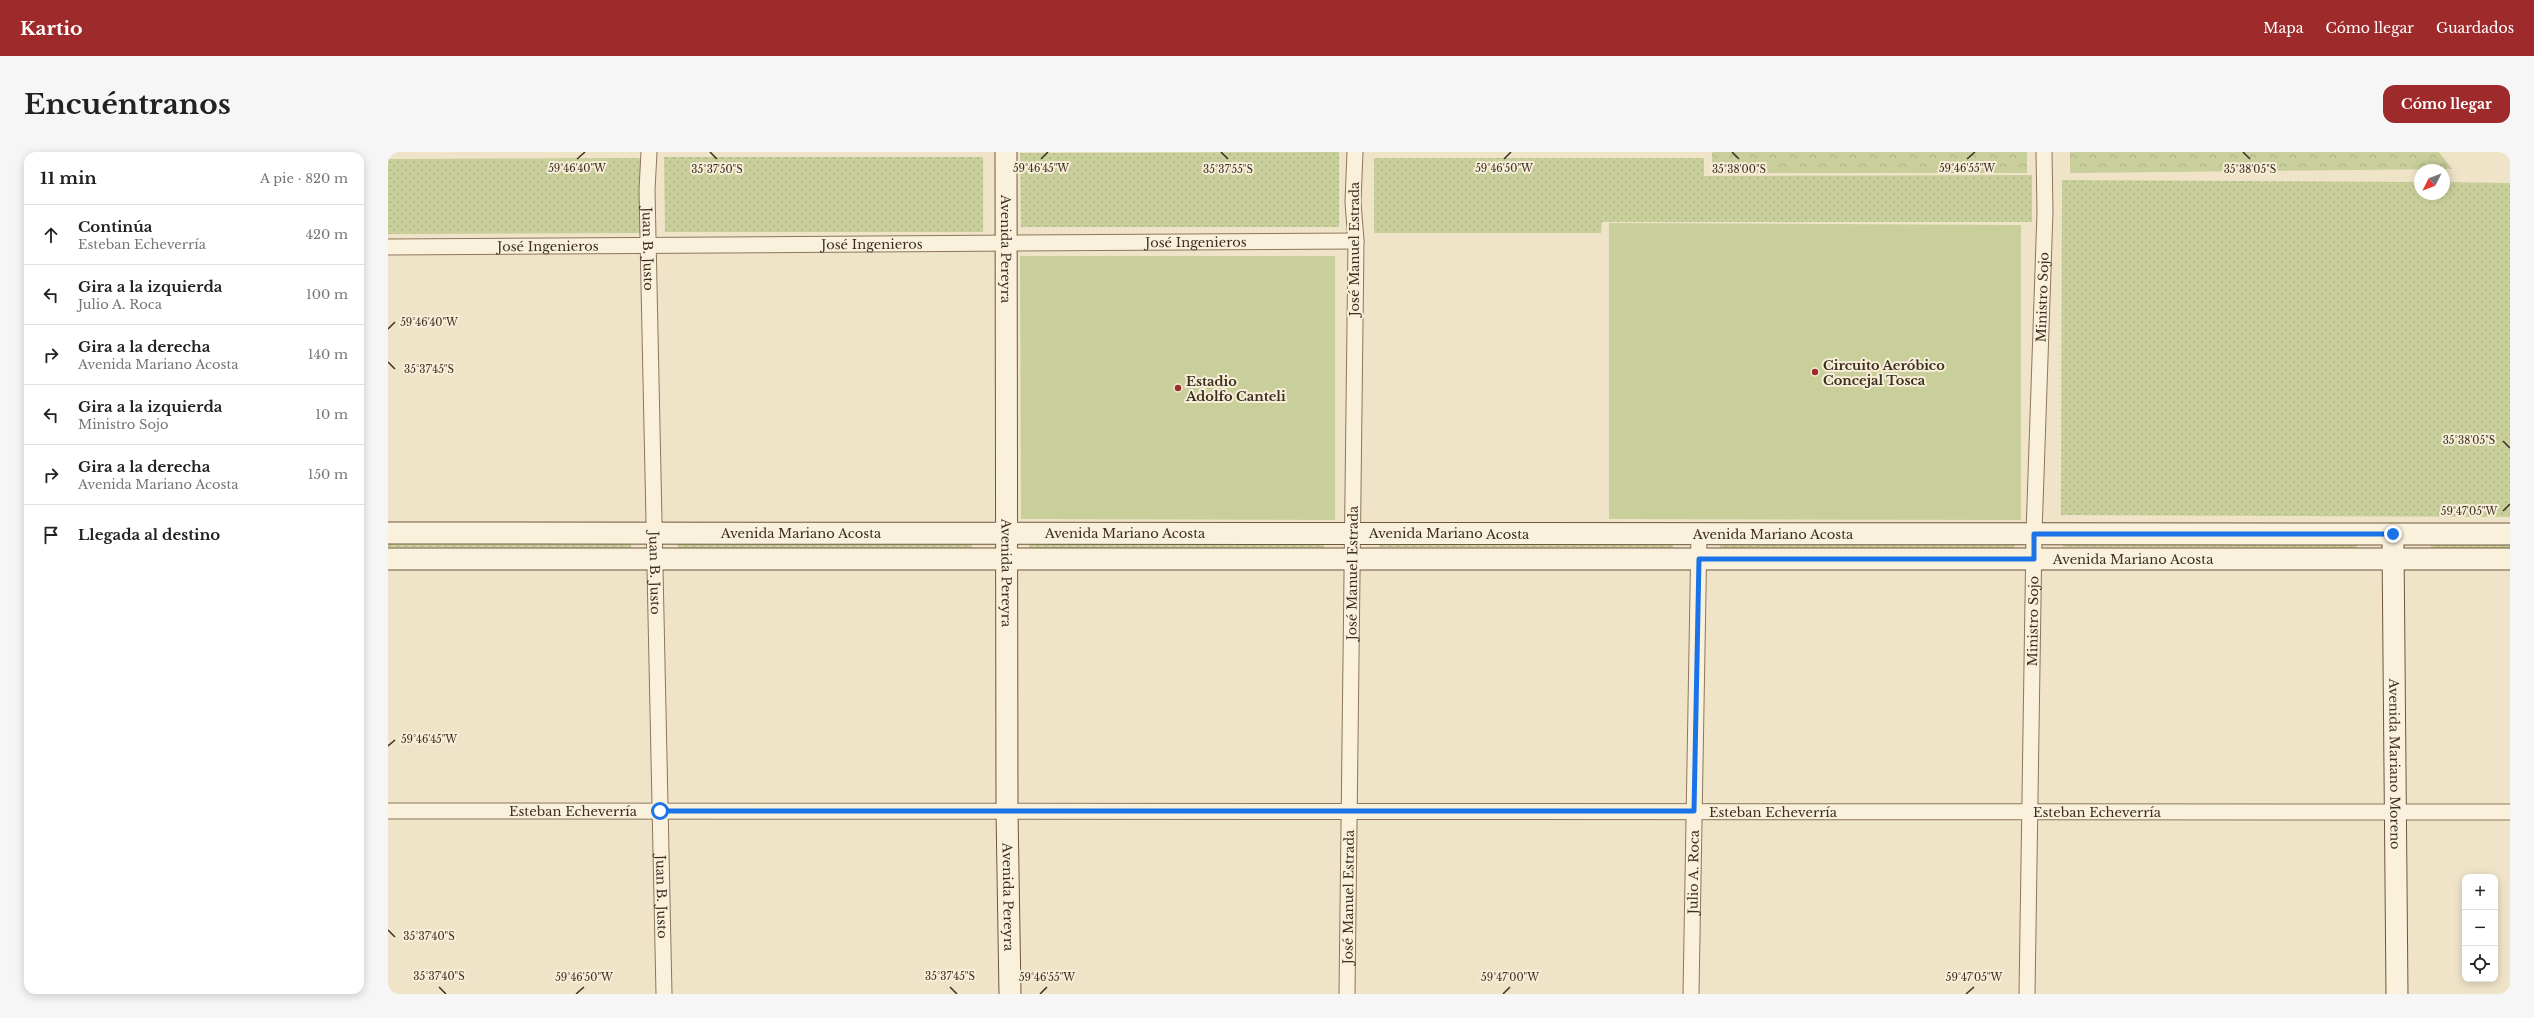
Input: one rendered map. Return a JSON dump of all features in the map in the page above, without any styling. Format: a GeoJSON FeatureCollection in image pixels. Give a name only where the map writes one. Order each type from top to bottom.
{"type":"FeatureCollection","features":[{"type":"Feature","properties":{"kind":"main road","name":"Avenida Pereyra"},"geometry":{"type":"LineString","coordinates":[[1006,152],[1007,812],[1010,994]]}},
{"type":"Feature","properties":{"kind":"main road","name":"Avenida Mariano Acosta"},"geometry":{"type":"LineString","coordinates":[[388,533],[2510,534]]}},
{"type":"Feature","properties":{"kind":"main road","name":"Avenida Mariano Moreno"},"geometry":{"type":"LineString","coordinates":[[2393,534],[2397,994]]}},
{"type":"Feature","properties":{"kind":"main road","name":"Avenida Mariano Acosta"},"geometry":{"type":"LineString","coordinates":[[388,559],[2510,559]]}},
{"type":"Feature","properties":{"kind":"street","name":"Juan B. Justo"},"geometry":{"type":"LineString","coordinates":[[649,152],[648,245],[664,994]]}},
{"type":"Feature","properties":{"kind":"street","name":"José Manuel Estrada"},"geometry":{"type":"LineString","coordinates":[[1347,994],[1356,241],[1353,202],[1355,152]]}},
{"type":"Feature","properties":{"kind":"street","name":"Ministro Sojo"},"geometry":{"type":"LineString","coordinates":[[2027,994],[2034,534],[2045,212],[2044,152]]}},
{"type":"Feature","properties":{"kind":"street","name":"José Ingenieros"},"geometry":{"type":"LineString","coordinates":[[388,247],[1356,241]]}},
{"type":"Feature","properties":{"kind":"street","name":"Julio A. Roca"},"geometry":{"type":"LineString","coordinates":[[1691,994],[1699,534]]}},
{"type":"Feature","properties":{"kind":"street","name":"Esteban Echeverría"},"geometry":{"type":"LineString","coordinates":[[388,811],[2510,812]]}},
{"type":"Feature","properties":{"kind":"green space"},"geometry":{"type":"Polygon","coordinates":[[[1339,152],[1339,227],[1021,227],[1020,153],[1339,152]]]}},
{"type":"Feature","properties":{"kind":"green space"},"geometry":{"type":"Polygon","coordinates":[[[1712,152],[2027,152],[2027,173],[1712,173],[1712,152]]]}},
{"type":"Feature","properties":{"kind":"green space"},"geometry":{"type":"Polygon","coordinates":[[[2070,152],[2439,152],[2448,164],[2414,164],[2414,169],[2070,173],[2070,152]]]}},
{"type":"Feature","properties":{"kind":"green space"},"geometry":{"type":"Polygon","coordinates":[[[664,157],[983,157],[983,232],[665,232],[664,157]]]}},
{"type":"Feature","properties":{"kind":"green space"},"geometry":{"type":"Polygon","coordinates":[[[641,158],[641,233],[388,234],[388,159],[641,158]]]}},
{"type":"Feature","properties":{"kind":"green space"},"geometry":{"type":"Polygon","coordinates":[[[1374,158],[1704,158],[1704,176],[2032,175],[2032,222],[1602,222],[1601,233],[1374,233],[1374,158]]]}},
{"type":"Feature","properties":{"kind":"green space"},"geometry":{"type":"Polygon","coordinates":[[[2062,180],[2414,182],[2414,200],[2450,200],[2450,182],[2510,183],[2510,517],[2061,515],[2062,180]]]}},
{"type":"Feature","properties":{"kind":"green space","name":"Circuito Aeróbico Concejal Tosca"},"geometry":{"type":"Polygon","coordinates":[[[1609,223],[2021,225],[2021,520],[1609,519],[1609,223]]]}},
{"type":"Feature","properties":{"kind":"green space","name":"Estadio Adolfo Canteli"},"geometry":{"type":"Polygon","coordinates":[[[1020,256],[1335,256],[1335,520],[1021,519],[1020,256]]]}},
{"type":"Feature","properties":{"kind":"green space"},"geometry":{"type":"Polygon","coordinates":[[[388,542],[631,542],[631,548],[388,547],[388,542]]]}},
{"type":"Feature","properties":{"kind":"green space"},"geometry":{"type":"Polygon","coordinates":[[[1379,542],[1673,542],[1673,548],[1379,547],[1379,542]]]}},
{"type":"Feature","properties":{"kind":"green space"},"geometry":{"type":"Polygon","coordinates":[[[2063,542],[2357,543],[2357,548],[2063,547],[2063,542]]]}},
{"type":"Feature","properties":{"kind":"green space"},"geometry":{"type":"Polygon","coordinates":[[[678,543],[972,544],[972,549],[678,548],[678,543]]]}},
{"type":"Feature","properties":{"kind":"green space"},"geometry":{"type":"Polygon","coordinates":[[[1030,544],[1324,544],[1324,549],[1029,549],[1030,544]]]}},
{"type":"Feature","properties":{"kind":"green space"},"geometry":{"type":"Polygon","coordinates":[[[1720,544],[2014,544],[2014,550],[1720,549],[1720,544]]]}},
{"type":"Feature","properties":{"kind":"green space"},"geometry":{"type":"Polygon","coordinates":[[[2431,545],[2510,545],[2510,550],[2431,550],[2431,545]]]}},
{"type":"Feature","properties":{"kind":"place","name":"Circuito Aeróbico Concejal Tosca"},"geometry":{"type":"Point","coordinates":[1815,372]}},
{"type":"Feature","properties":{"kind":"place","name":"Estadio Adolfo Canteli"},"geometry":{"type":"Point","coordinates":[1178,388]}},
{"type":"Feature","properties":{"kind":"route"},"geometry":{"type":"LineString","coordinates":[[660,811],[1694,811],[1699,559],[2034,559],[2034,534],[2393,534]]}}]}
